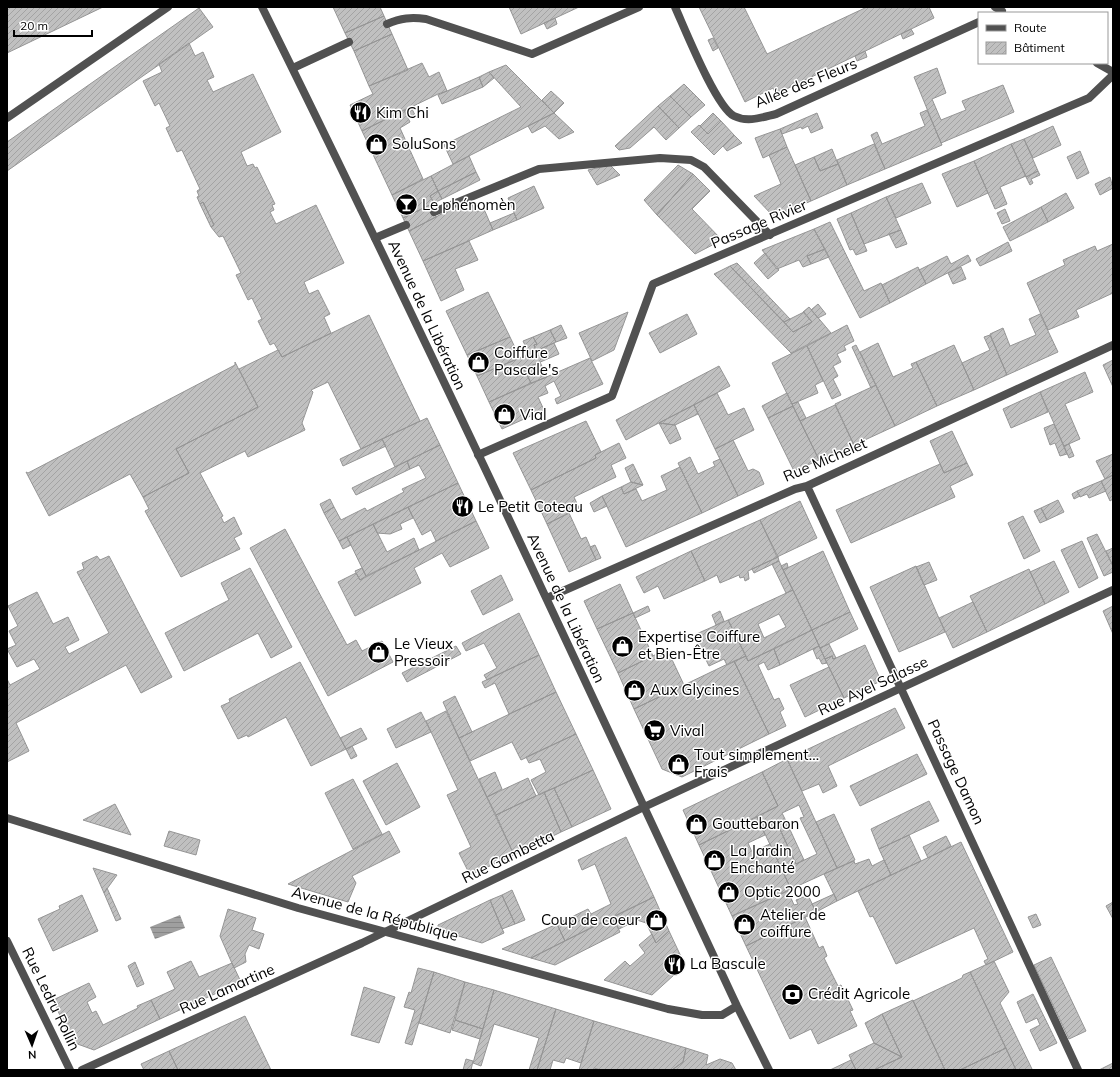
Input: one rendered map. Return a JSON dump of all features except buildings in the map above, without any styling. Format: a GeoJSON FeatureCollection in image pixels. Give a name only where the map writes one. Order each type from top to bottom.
{"type":"FeatureCollection","features":[{"type":"Feature","properties":{"kind":"street"},"geometry":{"type":"LineString","coordinates":[[7,118],[168,7]]}},
{"type":"Feature","properties":{"kind":"street","name":"Avenue de la Libération"},"geometry":{"type":"LineString","coordinates":[[262,7],[375,238],[547,598],[737,1006],[769,1070]]}},
{"type":"Feature","properties":{"kind":"street"},"geometry":{"type":"LineString","coordinates":[[387,24],[410,17],[426,18],[532,54],[639,7]]}},
{"type":"Feature","properties":{"kind":"street","name":"Allée des Fleurs"},"geometry":{"type":"LineString","coordinates":[[675,7],[721,103],[733,116],[744,120],[756,119],[776,114],[978,22]]}},
{"type":"Feature","properties":{"kind":"street"},"geometry":{"type":"LineString","coordinates":[[293,68],[349,42]]}},
{"type":"Feature","properties":{"kind":"street"},"geometry":{"type":"LineString","coordinates":[[1099,64],[1113,73]]}},
{"type":"Feature","properties":{"kind":"street","name":"Passage Rivier"},"geometry":{"type":"LineString","coordinates":[[478,455],[612,396],[653,284],[1089,98],[1113,73]]}},
{"type":"Feature","properties":{"kind":"street"},"geometry":{"type":"LineString","coordinates":[[434,212],[539,169],[660,158],[691,160],[704,167],[770,234]]}},
{"type":"Feature","properties":{"kind":"street"},"geometry":{"type":"LineString","coordinates":[[375,238],[406,225]]}},
{"type":"Feature","properties":{"kind":"street","name":"Rue Michelet"},"geometry":{"type":"LineString","coordinates":[[547,598],[795,489],[806,486],[1113,345]]}},
{"type":"Feature","properties":{"kind":"street","name":"Passage Damon"},"geometry":{"type":"LineString","coordinates":[[806,486],[902,688],[1078,1070]]}},
{"type":"Feature","properties":{"kind":"street","name":"Rue Ayel Salasse"},"geometry":{"type":"LineString","coordinates":[[644,808],[1113,590]]}},
{"type":"Feature","properties":{"kind":"street","name":"Rue Gambetta"},"geometry":{"type":"LineString","coordinates":[[384,932],[644,808]]}},
{"type":"Feature","properties":{"kind":"street","name":"Avenue de la République"},"geometry":{"type":"LineString","coordinates":[[7,818],[282,903],[668,1009],[702,1015],[716,1015],[722,1014],[737,1006]]}},
{"type":"Feature","properties":{"kind":"street","name":"Rue Lamartine"},"geometry":{"type":"LineString","coordinates":[[82,1070],[384,932]]}},
{"type":"Feature","properties":{"kind":"street","name":"Rue Ledru Rollin"},"geometry":{"type":"LineString","coordinates":[[7,941],[70,1070]]}},
{"type":"Feature","properties":{"kind":"shaded area"},"geometry":{"type":"Polygon","coordinates":[[[180,915],[185,928],[155,939],[150,927],[180,915]]]}},
{"type":"Feature","properties":{"kind":"place","name":"Kim Chi"},"geometry":{"type":"Point","coordinates":[360,113]}},
{"type":"Feature","properties":{"kind":"place","name":"SoluSons"},"geometry":{"type":"Point","coordinates":[376,144]}},
{"type":"Feature","properties":{"kind":"place","name":"Le phénomèn"},"geometry":{"type":"Point","coordinates":[406,205]}},
{"type":"Feature","properties":{"kind":"place","name":"Coiffure Pascale's"},"geometry":{"type":"Point","coordinates":[478,362]}},
{"type":"Feature","properties":{"kind":"place","name":"Vial"},"geometry":{"type":"Point","coordinates":[504,415]}},
{"type":"Feature","properties":{"kind":"place","name":"Le Petit Coteau"},"geometry":{"type":"Point","coordinates":[462,507]}},
{"type":"Feature","properties":{"kind":"place","name":"Expertise Coiffure et Bien-Être"},"geometry":{"type":"Point","coordinates":[623,646]}},
{"type":"Feature","properties":{"kind":"place","name":"Le Vieux Pressoir"},"geometry":{"type":"Point","coordinates":[378,653]}},
{"type":"Feature","properties":{"kind":"place","name":"Aux Glycines"},"geometry":{"type":"Point","coordinates":[635,690]}},
{"type":"Feature","properties":{"kind":"place","name":"Vival"},"geometry":{"type":"Point","coordinates":[655,731]}},
{"type":"Feature","properties":{"kind":"place","name":"Tout simplement... Frais"},"geometry":{"type":"Point","coordinates":[678,764]}},
{"type":"Feature","properties":{"kind":"place","name":"Gouttebaron"},"geometry":{"type":"Point","coordinates":[697,824]}},
{"type":"Feature","properties":{"kind":"place","name":"La Jardin Enchanté"},"geometry":{"type":"Point","coordinates":[714,860]}},
{"type":"Feature","properties":{"kind":"place","name":"Optic 2000"},"geometry":{"type":"Point","coordinates":[728,892]}},
{"type":"Feature","properties":{"kind":"place","name":"Coup de coeur"},"geometry":{"type":"Point","coordinates":[656,920]}},
{"type":"Feature","properties":{"kind":"place","name":"Atelier de coiffure"},"geometry":{"type":"Point","coordinates":[744,924]}},
{"type":"Feature","properties":{"kind":"place","name":"La Bascule"},"geometry":{"type":"Point","coordinates":[675,964]}},
{"type":"Feature","properties":{"kind":"place","name":"Crédit Agricole"},"geometry":{"type":"Point","coordinates":[793,994]}}]}
